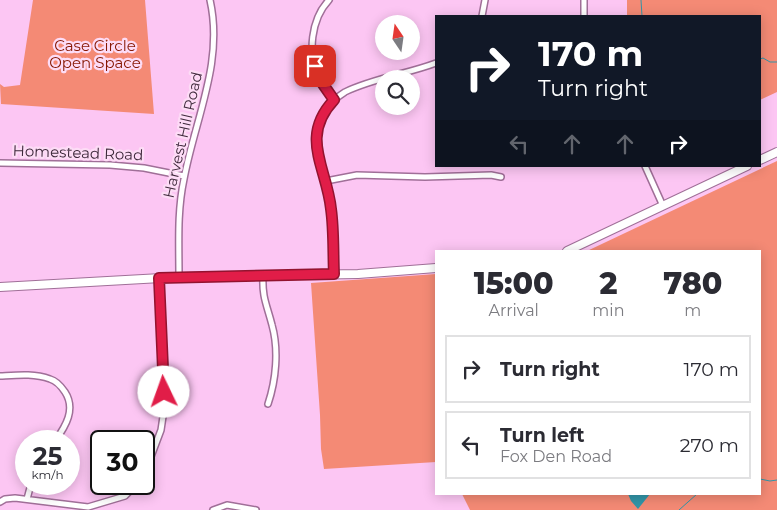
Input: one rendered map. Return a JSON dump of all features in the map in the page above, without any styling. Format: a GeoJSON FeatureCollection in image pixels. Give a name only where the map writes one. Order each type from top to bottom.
{"type":"FeatureCollection","features":[{"type":"Feature","properties":{"kind":"main road"},"geometry":{"type":"LineString","coordinates":[[761,160],[777,152]]}},
{"type":"Feature","properties":{"kind":"main road"},"geometry":{"type":"LineString","coordinates":[[569,250],[745,167]]}},
{"type":"Feature","properties":{"kind":"main road"},"geometry":{"type":"LineString","coordinates":[[0,286],[179,277],[334,274],[435,268]]}},
{"type":"Feature","properties":{"kind":"street","name":"Harvest Hill Road"},"geometry":{"type":"LineString","coordinates":[[179,277],[178,214],[184,176],[208,88],[215,41],[210,0]]}},
{"type":"Feature","properties":{"kind":"street"},"geometry":{"type":"LineString","coordinates":[[328,0],[321,9],[316,23],[312,49],[318,77],[334,100]]}},
{"type":"Feature","properties":{"kind":"street"},"geometry":{"type":"LineString","coordinates":[[482,15],[485,0]]}},
{"type":"Feature","properties":{"kind":"street"},"geometry":{"type":"LineString","coordinates":[[584,0],[584,15]]}},
{"type":"Feature","properties":{"kind":"street"},"geometry":{"type":"LineString","coordinates":[[334,274],[331,208],[315,140],[317,128],[324,112],[334,100],[357,87],[435,63]]}},
{"type":"Feature","properties":{"kind":"street","name":"Homestead Road"},"geometry":{"type":"LineString","coordinates":[[0,163],[119,166],[144,168],[184,176]]}},
{"type":"Feature","properties":{"kind":"street"},"geometry":{"type":"LineString","coordinates":[[645,167],[664,206]]}},
{"type":"Feature","properties":{"kind":"street"},"geometry":{"type":"LineString","coordinates":[[326,182],[357,175],[424,177],[491,175],[501,177]]}},
{"type":"Feature","properties":{"kind":"street"},"geometry":{"type":"LineString","coordinates":[[263,276],[262,292],[276,348],[276,370],[268,404]]}},
{"type":"Feature","properties":{"kind":"street"},"geometry":{"type":"LineString","coordinates":[[155,446],[161,430],[165,403],[159,278]]}},
{"type":"Feature","properties":{"kind":"street"},"geometry":{"type":"LineString","coordinates":[[0,376],[29,374],[52,379],[60,384],[69,399],[70,410],[62,430]]}},
{"type":"Feature","properties":{"kind":"street"},"geometry":{"type":"LineString","coordinates":[[27,499],[28,495]]}},
{"type":"Feature","properties":{"kind":"street"},"geometry":{"type":"LineString","coordinates":[[0,502],[4,499],[15,498],[88,507],[126,495]]}},
{"type":"Feature","properties":{"kind":"street"},"geometry":{"type":"LineString","coordinates":[[213,510],[227,505],[256,510]]}},
{"type":"Feature","properties":{"kind":"green space","name":"Case Circle Open Space"},"geometry":{"type":"Polygon","coordinates":[[[33,0],[145,0],[154,114],[1,104],[0,84],[4,87],[20,85],[33,0]]]}},
{"type":"Feature","properties":{"kind":"green space"},"geometry":{"type":"Polygon","coordinates":[[[627,0],[777,0],[777,92],[761,100],[761,15],[627,15],[627,0]]]}},
{"type":"Feature","properties":{"kind":"green space"},"geometry":{"type":"Polygon","coordinates":[[[777,161],[777,510],[470,510],[462,495],[761,495],[761,250],[589,250],[777,161]]]}},
{"type":"Feature","properties":{"kind":"green space"},"geometry":{"type":"Polygon","coordinates":[[[435,274],[435,462],[324,469],[321,449],[311,283],[435,274]]]}},
{"type":"Feature","properties":{"kind":"shaded area"},"geometry":{"type":"Polygon","coordinates":[[[628,495],[649,495],[638,509],[628,495]]]}},
{"type":"Feature","properties":{"kind":"waterway"},"geometry":{"type":"LineString","coordinates":[[641,0],[642,15]]}},
{"type":"Feature","properties":{"kind":"waterway"},"geometry":{"type":"LineString","coordinates":[[761,59],[777,62]]}},
{"type":"Feature","properties":{"kind":"waterway"},"geometry":{"type":"LineString","coordinates":[[761,479],[777,480]]}},
{"type":"Feature","properties":{"kind":"waterway"},"geometry":{"type":"LineString","coordinates":[[679,510],[696,495]]}},
{"type":"Feature","properties":{"kind":"route"},"geometry":{"type":"LineString","coordinates":[[164,392],[159,278],[334,274],[331,208],[315,140],[317,128],[324,112],[334,100],[318,77],[315,66]]}}]}
